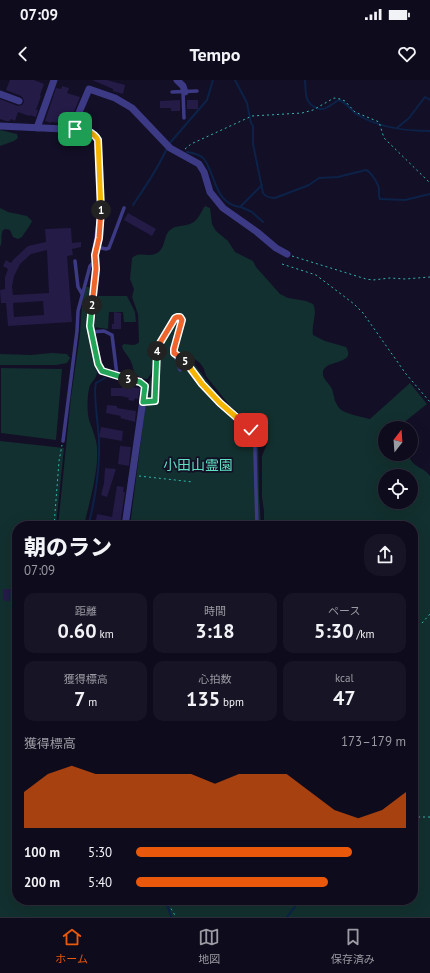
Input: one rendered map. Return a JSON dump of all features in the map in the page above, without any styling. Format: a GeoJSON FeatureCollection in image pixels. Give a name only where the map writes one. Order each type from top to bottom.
{"type":"FeatureCollection","features":[{"type":"Feature","properties":{"kind":"street"},"geometry":{"type":"LineString","coordinates":[[37,128],[54,80]]}},
{"type":"Feature","properties":{"kind":"street"},"geometry":{"type":"LineString","coordinates":[[177,80],[183,86],[184,92]]}},
{"type":"Feature","properties":{"kind":"street"},"geometry":{"type":"LineString","coordinates":[[72,129],[87,91],[90,89],[114,98],[132,108],[163,142],[176,152],[199,164],[204,172],[210,192],[223,208],[257,232],[276,248],[287,254]]}},
{"type":"Feature","properties":{"kind":"street"},"geometry":{"type":"LineString","coordinates":[[0,94],[19,101]]}},
{"type":"Feature","properties":{"kind":"street"},"geometry":{"type":"LineString","coordinates":[[0,126],[85,130],[91,132],[98,140],[101,215],[95,260],[96,269],[90,326],[91,332],[98,364],[102,371],[143,384],[145,386],[135,476],[128,521]]}},
{"type":"Feature","properties":{"kind":"lane"},"geometry":{"type":"LineString","coordinates":[[172,92],[197,91]]}},
{"type":"Feature","properties":{"kind":"lane"},"geometry":{"type":"LineString","coordinates":[[184,92],[184,118]]}},
{"type":"Feature","properties":{"kind":"lane"},"geometry":{"type":"LineString","coordinates":[[97,247],[106,249],[109,248],[124,208]]}},
{"type":"Feature","properties":{"kind":"lane"},"geometry":{"type":"LineString","coordinates":[[63,441],[77,331],[78,311],[90,266],[95,260]]}},
{"type":"Feature","properties":{"kind":"lane"},"geometry":{"type":"LineString","coordinates":[[75,261],[78,287],[82,294]]}},
{"type":"Feature","properties":{"kind":"lane"},"geometry":{"type":"LineString","coordinates":[[143,402],[155,401],[157,350],[177,317],[180,317],[182,320],[174,353],[180,370]]}},
{"type":"Feature","properties":{"kind":"lane"},"geometry":{"type":"LineString","coordinates":[[91,332],[104,331],[112,335],[117,376]]}},
{"type":"Feature","properties":{"kind":"lane"},"geometry":{"type":"LineString","coordinates":[[174,353],[184,359],[202,384],[220,403],[255,435],[254,455],[257,521]]}},
{"type":"Feature","properties":{"kind":"path"},"geometry":{"type":"LineString","coordinates":[[183,155],[186,148],[191,144],[246,118],[258,115],[302,113],[318,107],[334,98],[345,101],[355,112],[379,122],[384,138],[430,183]]}},
{"type":"Feature","properties":{"kind":"path"},"geometry":{"type":"LineString","coordinates":[[287,254],[373,280],[390,278],[405,279],[430,276]]}},
{"type":"Feature","properties":{"kind":"path"},"geometry":{"type":"LineString","coordinates":[[282,264],[316,275],[354,304],[363,313],[406,374],[430,402]]}},
{"type":"Feature","properties":{"kind":"path"},"geometry":{"type":"LineString","coordinates":[[54,521],[59,461],[63,441]]}},
{"type":"Feature","properties":{"kind":"path"},"geometry":{"type":"LineString","coordinates":[[135,476],[193,482]]}},
{"type":"Feature","properties":{"kind":"path"},"geometry":{"type":"LineString","coordinates":[[418,624],[422,623],[430,614]]}},
{"type":"Feature","properties":{"kind":"path"},"geometry":{"type":"LineString","coordinates":[[418,817],[430,817]]}},
{"type":"Feature","properties":{"kind":"path"},"geometry":{"type":"LineString","coordinates":[[169,905],[176,917]]}},
{"type":"Feature","properties":{"kind":"green space"},"geometry":{"type":"Polygon","coordinates":[[[0,130],[17,134],[18,138],[0,146],[0,130]]]}},
{"type":"Feature","properties":{"kind":"green space","name":"小田山霊園"},"geometry":{"type":"Polygon","coordinates":[[[205,206],[210,208],[212,224],[216,231],[228,241],[235,252],[253,261],[256,267],[280,294],[288,298],[306,301],[313,304],[315,315],[313,335],[325,341],[346,347],[348,353],[347,357],[329,365],[323,372],[325,379],[332,389],[335,401],[340,409],[350,414],[370,419],[410,383],[427,404],[406,421],[378,421],[378,461],[411,461],[430,476],[430,917],[0,917],[0,441],[64,448],[57,521],[12,521],[12,905],[418,905],[418,521],[264,521],[262,497],[262,456],[268,441],[268,435],[264,430],[251,423],[230,406],[206,376],[200,363],[184,351],[225,404],[252,426],[258,434],[261,521],[131,521],[148,385],[153,373],[156,345],[168,322],[156,344],[151,374],[147,379],[138,376],[134,372],[131,362],[122,346],[124,344],[134,345],[139,342],[138,314],[132,297],[134,289],[130,279],[132,258],[140,254],[152,255],[159,252],[163,247],[169,231],[175,227],[194,222],[205,206]]]}},
{"type":"Feature","properties":{"kind":"green space"},"geometry":{"type":"Polygon","coordinates":[[[0,208],[8,212],[27,216],[32,221],[22,237],[18,239],[13,237],[10,230],[3,230],[0,247],[0,208]]]}},
{"type":"Feature","properties":{"kind":"green space"},"geometry":{"type":"Polygon","coordinates":[[[86,287],[89,287],[88,320],[97,373],[90,387],[88,396],[88,413],[97,447],[97,466],[85,521],[59,521],[71,397],[80,334],[82,304],[86,287]]]}},
{"type":"Feature","properties":{"kind":"green space"},"geometry":{"type":"Polygon","coordinates":[[[98,296],[127,296],[135,312],[136,322],[124,322],[123,312],[109,312],[108,329],[94,327],[98,296]]]}},
{"type":"Feature","properties":{"kind":"green space"},"geometry":{"type":"Polygon","coordinates":[[[52,353],[67,354],[70,358],[67,363],[56,365],[0,365],[0,354],[31,355],[52,353]]]}},
{"type":"Feature","properties":{"kind":"green space"},"geometry":{"type":"Polygon","coordinates":[[[1,368],[62,369],[56,440],[1,433],[1,368]]]}},
{"type":"Feature","properties":{"kind":"building"},"geometry":{"type":"Polygon","coordinates":[[[10,80],[34,80],[44,84],[36,110],[38,110],[36,117],[18,112],[15,121],[11,119],[10,121],[6,121],[0,119],[0,99],[18,106],[22,105],[24,102],[21,96],[6,90],[10,80]]]}},
{"type":"Feature","properties":{"kind":"building"},"geometry":{"type":"Polygon","coordinates":[[[92,80],[107,80],[125,85],[123,94],[113,91],[113,89],[92,80]]]}},
{"type":"Feature","properties":{"kind":"building"},"geometry":{"type":"Polygon","coordinates":[[[62,86],[69,88],[67,93],[80,97],[72,117],[70,116],[67,124],[45,121],[56,88],[61,89],[62,86]]]}},
{"type":"Feature","properties":{"kind":"building"},"geometry":{"type":"Polygon","coordinates":[[[180,100],[180,111],[171,111],[171,108],[160,108],[160,101],[180,100]]]}},
{"type":"Feature","properties":{"kind":"building"},"geometry":{"type":"Polygon","coordinates":[[[187,100],[198,100],[198,109],[187,109],[187,100]]]}},
{"type":"Feature","properties":{"kind":"building"},"geometry":{"type":"Polygon","coordinates":[[[128,213],[156,229],[152,236],[124,220],[128,213]]]}},
{"type":"Feature","properties":{"kind":"building"},"geometry":{"type":"Polygon","coordinates":[[[71,228],[72,243],[81,242],[81,247],[72,249],[73,255],[67,256],[72,322],[8,326],[6,303],[1,303],[0,290],[5,289],[5,277],[8,269],[3,266],[6,260],[11,263],[28,246],[46,242],[45,229],[71,228]],[[47,250],[31,254],[20,264],[14,276],[12,287],[13,295],[49,293],[47,250]],[[43,301],[13,303],[14,317],[44,315],[43,301]]]}},
{"type":"Feature","properties":{"kind":"building"},"geometry":{"type":"Polygon","coordinates":[[[114,312],[121,313],[121,329],[112,329],[112,324],[114,324],[114,312]]]}},
{"type":"Feature","properties":{"kind":"building"},"geometry":{"type":"Polygon","coordinates":[[[122,386],[140,388],[138,399],[135,398],[134,401],[128,400],[129,398],[121,396],[111,396],[111,388],[122,388],[122,386]]]}},
{"type":"Feature","properties":{"kind":"building"},"geometry":{"type":"Polygon","coordinates":[[[107,405],[136,411],[135,422],[120,418],[121,416],[106,413],[107,405]]]}},
{"type":"Feature","properties":{"kind":"building"},"geometry":{"type":"Polygon","coordinates":[[[101,427],[123,431],[122,441],[99,437],[101,427]]]}},
{"type":"Feature","properties":{"kind":"building"},"geometry":{"type":"Polygon","coordinates":[[[120,446],[131,447],[129,466],[118,464],[120,446]]]}},
{"type":"Feature","properties":{"kind":"building"},"geometry":{"type":"Polygon","coordinates":[[[105,468],[116,469],[107,497],[101,495],[104,483],[105,468]]]}},
{"type":"Feature","properties":{"kind":"building"},"geometry":{"type":"Polygon","coordinates":[[[117,486],[124,487],[123,492],[125,492],[121,521],[96,520],[97,514],[112,517],[117,486]]]}},
{"type":"Feature","properties":{"kind":"building"},"geometry":{"type":"Polygon","coordinates":[[[3,589],[11,589],[10,601],[5,601],[3,599],[3,589]]]}},
{"type":"Feature","properties":{"kind":"waterway"},"geometry":{"type":"LineString","coordinates":[[169,144],[207,100],[213,80]]}},
{"type":"Feature","properties":{"kind":"waterway"},"geometry":{"type":"LineString","coordinates":[[235,80],[247,103],[253,126],[253,144],[263,193],[267,196],[275,198],[309,185],[319,178],[338,177],[366,170],[372,175],[377,184],[380,199],[405,200],[430,194]]}},
{"type":"Feature","properties":{"kind":"waterway"},"geometry":{"type":"LineString","coordinates":[[305,80],[308,101],[318,109],[326,108],[339,100],[358,115],[375,123],[393,128],[430,131]]}},
{"type":"Feature","properties":{"kind":"waterway"},"geometry":{"type":"LineString","coordinates":[[397,128],[409,118],[425,97],[430,100]]}},
{"type":"Feature","properties":{"kind":"waterway"},"geometry":{"type":"LineString","coordinates":[[133,205],[147,185],[167,148]]}},
{"type":"Feature","properties":{"kind":"waterway"},"geometry":{"type":"LineString","coordinates":[[187,152],[194,153],[204,159],[220,194],[231,204],[240,207],[262,185]]}},
{"type":"Feature","properties":{"kind":"waterway"},"geometry":{"type":"LineString","coordinates":[[241,207],[252,212],[263,222]]}},
{"type":"Feature","properties":{"kind":"waterway"},"geometry":{"type":"LineString","coordinates":[[90,521],[95,495],[99,461],[95,389],[96,383],[105,378]]}},
{"type":"Feature","properties":{"kind":"waterway"},"geometry":{"type":"LineString","coordinates":[[166,905],[171,917]]}},
{"type":"Feature","properties":{"kind":"waterway"},"geometry":{"type":"LineString","coordinates":[[287,917],[296,905]]}},
{"type":"Feature","properties":{"kind":"route"},"geometry":{"type":"LineString","coordinates":[[75,129],[91,132],[98,140],[99,146],[101,215],[99,238],[95,255],[96,269],[90,326],[98,364],[102,371],[140,382],[145,386],[143,402],[155,401],[157,350],[175,318],[180,317],[182,318],[182,324],[174,353],[184,359],[202,384],[220,403],[251,430]]}}]}
